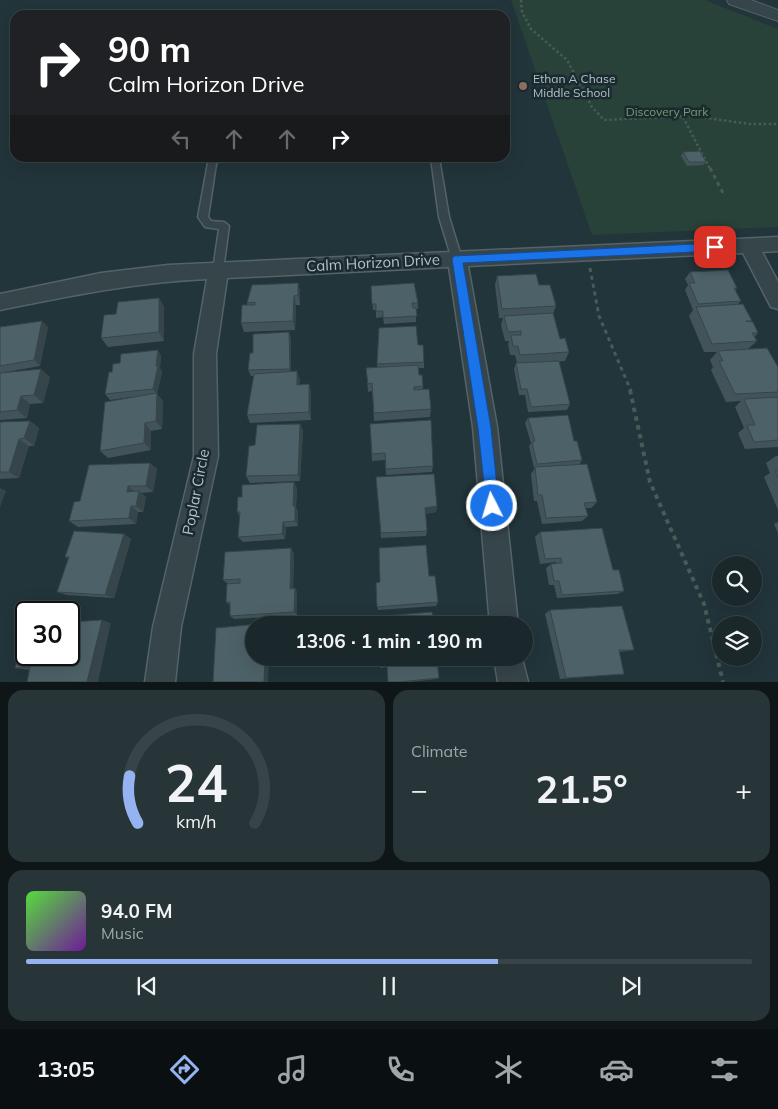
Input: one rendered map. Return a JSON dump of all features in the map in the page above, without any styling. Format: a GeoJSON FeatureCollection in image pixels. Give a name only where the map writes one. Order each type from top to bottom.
{"type":"FeatureCollection","features":[{"type":"Feature","properties":{"kind":"street"},"geometry":{"type":"LineString","coordinates":[[735,0],[778,16]]}},
{"type":"Feature","properties":{"kind":"street","name":"Calm Horizon Drive"},"geometry":{"type":"LineString","coordinates":[[0,302],[101,281],[168,273],[778,244]]}},
{"type":"Feature","properties":{"kind":"street"},"geometry":{"type":"LineString","coordinates":[[748,245],[778,300]]}},
{"type":"Feature","properties":{"kind":"street"},"geometry":{"type":"LineString","coordinates":[[457,259],[485,428],[503,616]]}},
{"type":"Feature","properties":{"kind":"street","name":"Poplar Circle"},"geometry":{"type":"LineString","coordinates":[[160,682],[167,627],[206,456],[205,354],[218,270]]}},
{"type":"Feature","properties":{"kind":"street"},"geometry":{"type":"LineString","coordinates":[[510,666],[513,682]]}},
{"type":"Feature","properties":{"kind":"lane"},"geometry":{"type":"LineString","coordinates":[[213,162],[204,217],[208,224],[224,226],[218,270]]}},
{"type":"Feature","properties":{"kind":"lane"},"geometry":{"type":"LineString","coordinates":[[436,162],[444,217],[457,259]]}},
{"type":"Feature","properties":{"kind":"path"},"geometry":{"type":"LineString","coordinates":[[521,0],[526,21],[538,38],[567,61],[594,113],[604,120],[682,116],[706,117],[739,124],[778,124]]}},
{"type":"Feature","properties":{"kind":"path"},"geometry":{"type":"LineString","coordinates":[[682,116],[724,195]]}},
{"type":"Feature","properties":{"kind":"path"},"geometry":{"type":"LineString","coordinates":[[589,253],[596,306],[602,328],[630,386],[637,410],[650,480],[661,513],[704,606],[723,682]]}},
{"type":"Feature","properties":{"kind":"green space","name":"Discovery Park"},"geometry":{"type":"Polygon","coordinates":[[[511,0],[705,0],[778,29],[778,227],[592,235],[511,0]]]}},
{"type":"Feature","properties":{"kind":"building"},"geometry":{"type":"Polygon","coordinates":[[[700,151],[706,162],[689,162],[683,152],[700,151]]]}},
{"type":"Feature","properties":{"kind":"building"},"geometry":{"type":"Polygon","coordinates":[[[728,270],[741,301],[698,304],[689,283],[695,283],[690,272],[728,270]]]}},
{"type":"Feature","properties":{"kind":"building"},"geometry":{"type":"Polygon","coordinates":[[[536,274],[539,285],[550,285],[556,306],[502,309],[497,276],[536,274]]]}},
{"type":"Feature","properties":{"kind":"building"},"geometry":{"type":"Polygon","coordinates":[[[298,283],[298,295],[294,296],[293,321],[241,323],[242,305],[255,305],[255,302],[247,303],[252,285],[298,283]]]}},
{"type":"Feature","properties":{"kind":"building"},"geometry":{"type":"Polygon","coordinates":[[[414,283],[418,303],[412,303],[413,308],[416,308],[417,316],[383,318],[383,311],[376,311],[376,304],[372,304],[371,286],[414,283]]]}},
{"type":"Feature","properties":{"kind":"building"},"geometry":{"type":"Polygon","coordinates":[[[159,298],[159,332],[101,338],[104,315],[116,314],[118,302],[159,298]]]}},
{"type":"Feature","properties":{"kind":"building"},"geometry":{"type":"Polygon","coordinates":[[[743,304],[752,321],[746,321],[753,322],[758,333],[752,333],[757,341],[712,344],[696,307],[743,304]]]}},
{"type":"Feature","properties":{"kind":"building"},"geometry":{"type":"Polygon","coordinates":[[[553,313],[560,339],[565,338],[569,352],[520,355],[518,346],[513,346],[511,335],[521,335],[521,331],[508,332],[504,316],[553,313]]]}},
{"type":"Feature","properties":{"kind":"building"},"geometry":{"type":"Polygon","coordinates":[[[42,321],[34,360],[0,366],[0,327],[42,321]]]}},
{"type":"Feature","properties":{"kind":"building"},"geometry":{"type":"Polygon","coordinates":[[[416,326],[418,345],[423,345],[424,362],[377,364],[379,328],[416,326]]]}},
{"type":"Feature","properties":{"kind":"building"},"geometry":{"type":"Polygon","coordinates":[[[289,332],[290,369],[248,370],[250,353],[253,353],[253,334],[289,332]]]}},
{"type":"Feature","properties":{"kind":"building"},"geometry":{"type":"Polygon","coordinates":[[[767,348],[778,367],[778,392],[735,394],[719,361],[723,361],[718,351],[767,348]]]}},
{"type":"Feature","properties":{"kind":"building"},"geometry":{"type":"Polygon","coordinates":[[[158,350],[156,366],[158,366],[153,389],[105,394],[109,372],[112,372],[113,364],[120,363],[121,354],[158,350]]]}},
{"type":"Feature","properties":{"kind":"building"},"geometry":{"type":"Polygon","coordinates":[[[559,361],[570,404],[531,407],[527,389],[521,389],[516,363],[559,361]]]}},
{"type":"Feature","properties":{"kind":"building"},"geometry":{"type":"Polygon","coordinates":[[[418,365],[419,375],[422,375],[423,386],[414,387],[414,390],[429,389],[431,409],[374,413],[372,383],[368,384],[366,368],[418,365]]]}},
{"type":"Feature","properties":{"kind":"building"},"geometry":{"type":"Polygon","coordinates":[[[41,369],[34,395],[21,396],[17,410],[0,412],[0,373],[41,369]]]}},
{"type":"Feature","properties":{"kind":"building"},"geometry":{"type":"Polygon","coordinates":[[[297,371],[297,385],[309,384],[309,412],[247,415],[254,374],[297,371]]]}},
{"type":"Feature","properties":{"kind":"building"},"geometry":{"type":"Polygon","coordinates":[[[157,393],[156,421],[145,423],[144,443],[100,451],[105,402],[157,393]]]}},
{"type":"Feature","properties":{"kind":"building"},"geometry":{"type":"Polygon","coordinates":[[[778,397],[778,440],[754,442],[747,425],[755,425],[744,399],[778,397]]]}},
{"type":"Feature","properties":{"kind":"building"},"geometry":{"type":"Polygon","coordinates":[[[568,415],[574,441],[577,441],[582,460],[537,464],[532,442],[535,441],[528,418],[568,415]]]}},
{"type":"Feature","properties":{"kind":"building"},"geometry":{"type":"Polygon","coordinates":[[[431,420],[433,466],[386,469],[385,453],[372,454],[370,424],[431,420]]]}},
{"type":"Feature","properties":{"kind":"building"},"geometry":{"type":"Polygon","coordinates":[[[30,421],[24,438],[19,439],[9,472],[0,472],[0,422],[30,421]]]}},
{"type":"Feature","properties":{"kind":"building"},"geometry":{"type":"Polygon","coordinates":[[[300,424],[298,475],[246,476],[249,446],[255,445],[257,425],[300,424]]]}},
{"type":"Feature","properties":{"kind":"building"},"geometry":{"type":"Polygon","coordinates":[[[150,463],[146,486],[128,486],[127,492],[139,491],[136,506],[131,506],[129,518],[69,521],[74,502],[80,501],[89,465],[150,463]]]}},
{"type":"Feature","properties":{"kind":"building"},"geometry":{"type":"Polygon","coordinates":[[[587,464],[597,502],[584,503],[588,516],[546,518],[542,495],[538,495],[535,467],[587,464]]]}},
{"type":"Feature","properties":{"kind":"building"},"geometry":{"type":"Polygon","coordinates":[[[434,474],[437,506],[425,508],[427,531],[381,533],[376,477],[434,474]]]}},
{"type":"Feature","properties":{"kind":"building"},"geometry":{"type":"Polygon","coordinates":[[[294,482],[293,506],[295,506],[295,521],[283,522],[282,534],[238,537],[240,512],[237,512],[238,497],[242,497],[242,485],[294,482]]]}},
{"type":"Feature","properties":{"kind":"building"},"geometry":{"type":"Polygon","coordinates":[[[602,528],[613,570],[619,570],[624,591],[562,595],[559,581],[554,581],[551,564],[562,563],[561,558],[545,559],[540,532],[602,528]]]}},
{"type":"Feature","properties":{"kind":"building"},"geometry":{"type":"Polygon","coordinates":[[[74,531],[124,534],[105,595],[57,592],[69,557],[65,557],[74,531]]]}},
{"type":"Feature","properties":{"kind":"building"},"geometry":{"type":"Polygon","coordinates":[[[426,545],[429,576],[435,576],[438,602],[377,607],[376,583],[380,582],[379,548],[426,545]]]}},
{"type":"Feature","properties":{"kind":"building"},"geometry":{"type":"Polygon","coordinates":[[[291,548],[290,589],[295,588],[294,612],[230,616],[230,602],[226,602],[227,584],[240,583],[240,579],[223,580],[225,552],[291,548]]]}},
{"type":"Feature","properties":{"kind":"building"},"geometry":{"type":"Polygon","coordinates":[[[622,606],[634,650],[619,650],[624,674],[566,678],[550,610],[622,606]]]}},
{"type":"Feature","properties":{"kind":"building"},"geometry":{"type":"Polygon","coordinates":[[[432,612],[432,616],[385,616],[432,612]]]}},
{"type":"Feature","properties":{"kind":"building"},"geometry":{"type":"Polygon","coordinates":[[[102,620],[87,682],[27,682],[30,667],[15,668],[16,666],[80,666],[80,621],[102,620]]]}},
{"type":"Feature","properties":{"kind":"building"},"geometry":{"type":"Polygon","coordinates":[[[245,625],[245,666],[265,666],[264,682],[213,682],[216,628],[245,625]]]}},
{"type":"Feature","properties":{"kind":"building"},"geometry":{"type":"Polygon","coordinates":[[[387,666],[438,666],[439,678],[388,682],[387,666]]]}},
{"type":"Feature","properties":{"kind":"place","name":"Ethan A Chase Middle School"},"geometry":{"type":"Point","coordinates":[523,86]}},
{"type":"Feature","properties":{"kind":"route"},"geometry":{"type":"LineString","coordinates":[[492,506],[485,428],[457,259],[715,247]]}}]}
